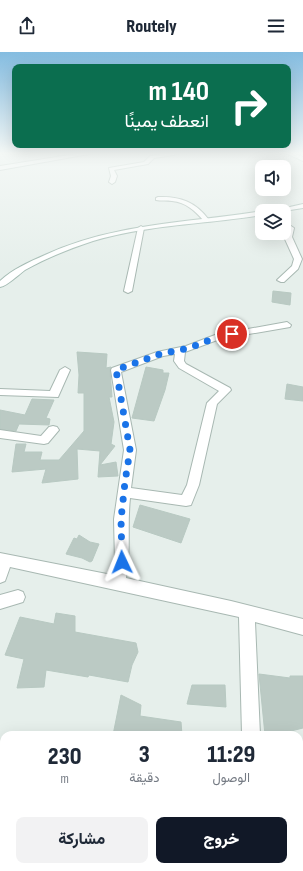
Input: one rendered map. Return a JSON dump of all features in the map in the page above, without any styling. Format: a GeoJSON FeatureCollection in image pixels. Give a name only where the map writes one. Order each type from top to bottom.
{"type":"FeatureCollection","features":[{"type":"Feature","properties":{"kind":"street"},"geometry":{"type":"LineString","coordinates":[[158,199],[172,199],[191,204],[206,220]]}},
{"type":"Feature","properties":{"kind":"street"},"geometry":{"type":"LineString","coordinates":[[291,208],[303,206]]}},
{"type":"Feature","properties":{"kind":"street"},"geometry":{"type":"LineString","coordinates":[[0,285],[25,267],[70,245],[102,236],[141,228],[255,215]]}},
{"type":"Feature","properties":{"kind":"street"},"geometry":{"type":"LineString","coordinates":[[128,291],[141,228]]}},
{"type":"Feature","properties":{"kind":"street"},"geometry":{"type":"LineString","coordinates":[[281,280],[295,267],[298,259],[289,240]]}},
{"type":"Feature","properties":{"kind":"street"},"geometry":{"type":"LineString","coordinates":[[118,583],[122,562],[121,519],[130,450],[116,370],[160,354],[180,350],[218,337],[287,325]]}},
{"type":"Feature","properties":{"kind":"street"},"geometry":{"type":"LineString","coordinates":[[124,492],[186,501],[193,485],[212,403],[226,390],[182,366],[179,361],[180,350]]}},
{"type":"Feature","properties":{"kind":"street"},"geometry":{"type":"LineString","coordinates":[[0,392],[54,395],[65,370]]}},
{"type":"Feature","properties":{"kind":"street"},"geometry":{"type":"LineString","coordinates":[[0,434],[44,440],[53,430]]}},
{"type":"Feature","properties":{"kind":"street"},"geometry":{"type":"LineString","coordinates":[[0,576],[3,560],[118,583],[303,627]]}},
{"type":"Feature","properties":{"kind":"street"},"geometry":{"type":"LineString","coordinates":[[0,602],[18,597]]}},
{"type":"Feature","properties":{"kind":"street"},"geometry":{"type":"LineString","coordinates":[[247,613],[251,731]]}},
{"type":"Feature","properties":{"kind":"building"},"geometry":{"type":"Polygon","coordinates":[[[273,291],[291,293],[290,305],[272,302],[273,291]]]}},
{"type":"Feature","properties":{"kind":"building"},"geometry":{"type":"Polygon","coordinates":[[[77,352],[107,354],[106,368],[111,367],[112,397],[109,397],[114,422],[111,444],[115,446],[100,465],[116,462],[118,476],[98,477],[100,451],[77,449],[78,479],[42,483],[46,469],[12,472],[16,444],[26,444],[24,452],[42,452],[40,460],[59,460],[84,431],[84,393],[78,393],[79,375],[77,352]]]}},
{"type":"Feature","properties":{"kind":"building"},"geometry":{"type":"Polygon","coordinates":[[[146,367],[163,370],[163,373],[169,373],[165,390],[154,421],[132,418],[146,367]]]}},
{"type":"Feature","properties":{"kind":"building"},"geometry":{"type":"Polygon","coordinates":[[[287,384],[303,387],[303,401],[285,399],[287,384]]]}},
{"type":"Feature","properties":{"kind":"building"},"geometry":{"type":"Polygon","coordinates":[[[32,399],[54,400],[46,418],[50,419],[49,425],[19,424],[16,431],[0,429],[0,410],[25,415],[32,399]]]}},
{"type":"Feature","properties":{"kind":"building"},"geometry":{"type":"Polygon","coordinates":[[[140,505],[190,519],[181,543],[133,527],[140,505]]]}},
{"type":"Feature","properties":{"kind":"building"},"geometry":{"type":"Polygon","coordinates":[[[79,535],[90,542],[99,544],[92,561],[90,562],[82,558],[66,554],[74,538],[77,539],[79,535]]]}},
{"type":"Feature","properties":{"kind":"building"},"geometry":{"type":"Polygon","coordinates":[[[56,613],[75,616],[75,632],[136,643],[138,652],[132,665],[128,682],[89,675],[88,677],[46,670],[44,687],[17,688],[24,659],[5,655],[20,617],[54,624],[56,613]]]}},
{"type":"Feature","properties":{"kind":"building"},"geometry":{"type":"Polygon","coordinates":[[[259,674],[290,678],[290,676],[303,676],[303,728],[291,731],[265,731],[259,674]]]}},
{"type":"Feature","properties":{"kind":"building"},"geometry":{"type":"Polygon","coordinates":[[[192,685],[225,685],[226,707],[187,704],[192,685]]]}},
{"type":"Feature","properties":{"kind":"building"},"geometry":{"type":"Polygon","coordinates":[[[121,695],[141,705],[140,716],[181,722],[182,731],[114,731],[121,695]]]}},
{"type":"Feature","properties":{"kind":"route"},"geometry":{"type":"LineString","coordinates":[[122,562],[121,519],[130,450],[116,370],[160,354],[189,348],[218,337],[232,334]]}}]}
